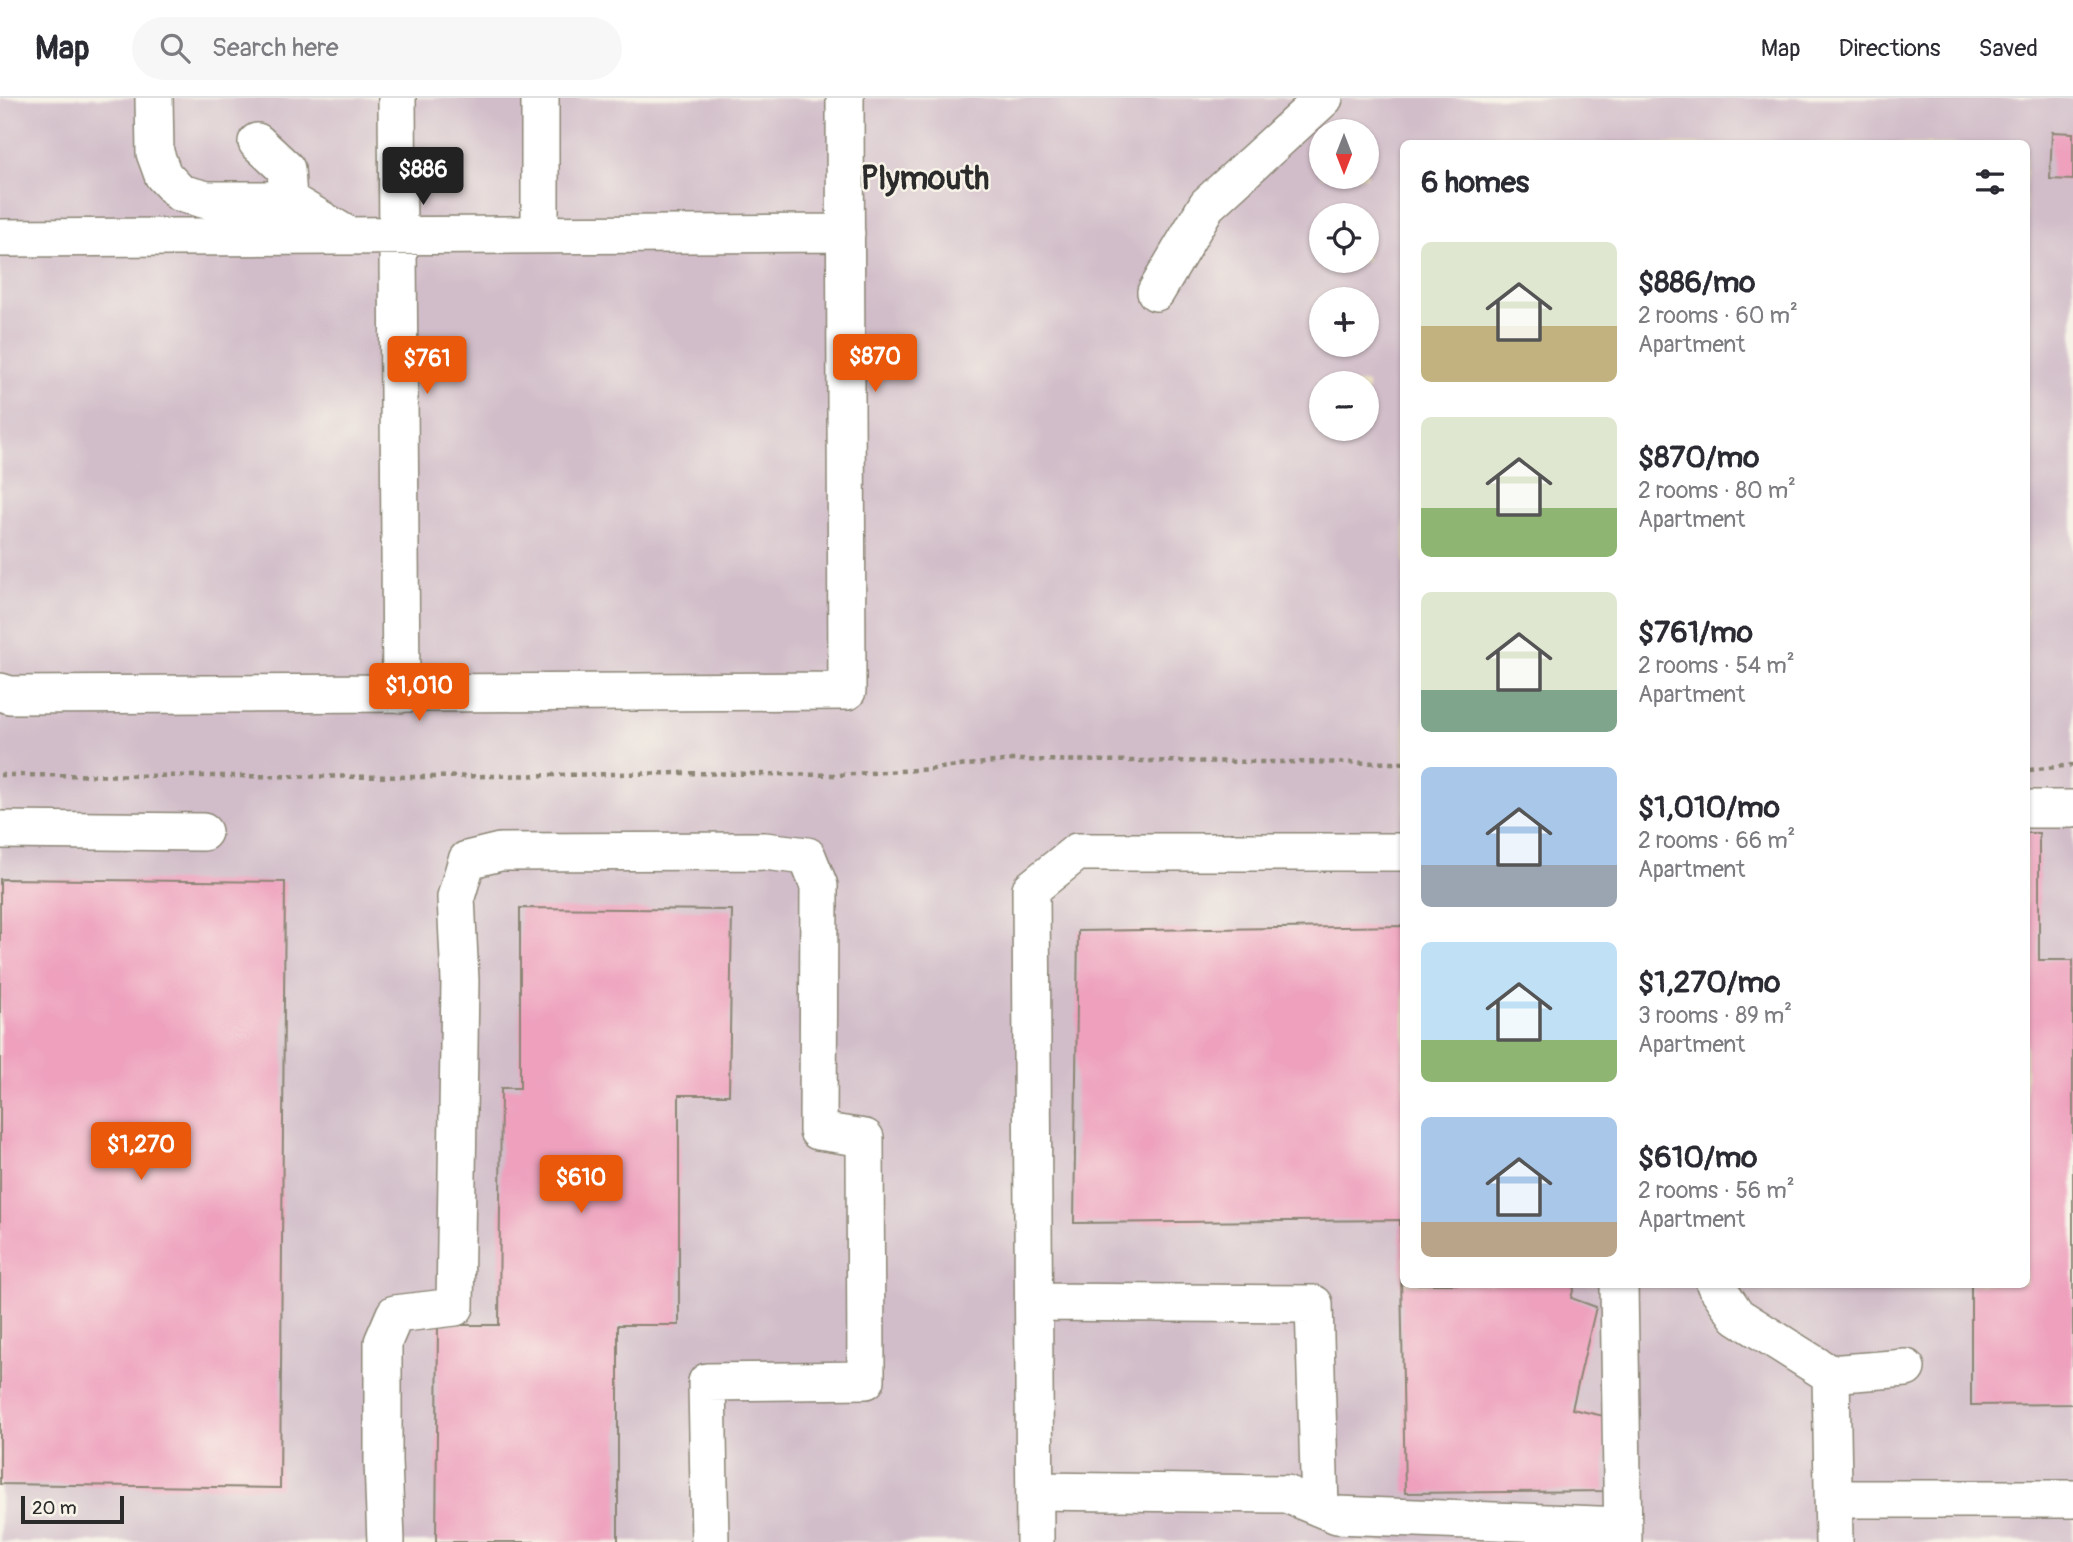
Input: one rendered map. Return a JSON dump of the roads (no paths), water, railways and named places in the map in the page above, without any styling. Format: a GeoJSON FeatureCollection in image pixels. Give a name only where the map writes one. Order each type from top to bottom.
{"type":"FeatureCollection","features":[{"type":"Feature","properties":{"kind":"street"},"geometry":{"type":"LineString","coordinates":[[154,98],[155,153],[163,175],[180,193],[208,200],[288,200],[348,236]]}},
{"type":"Feature","properties":{"kind":"street"},"geometry":{"type":"LineString","coordinates":[[397,98],[401,694]]}},
{"type":"Feature","properties":{"kind":"street"},"geometry":{"type":"LineString","coordinates":[[540,98],[540,235]]}},
{"type":"Feature","properties":{"kind":"street"},"geometry":{"type":"LineString","coordinates":[[0,692],[10,695],[847,691],[845,98]]}},
{"type":"Feature","properties":{"kind":"street"},"geometry":{"type":"LineString","coordinates":[[1156,292],[1207,205],[1324,98]]}},
{"type":"Feature","properties":{"kind":"street"},"geometry":{"type":"LineString","coordinates":[[257,142],[286,169],[288,200]]}},
{"type":"Feature","properties":{"kind":"street"},"geometry":{"type":"LineString","coordinates":[[0,238],[846,233]]}},
{"type":"Feature","properties":{"kind":"street"},"geometry":{"type":"LineString","coordinates":[[2030,809],[2073,809]]}},
{"type":"Feature","properties":{"kind":"street"},"geometry":{"type":"LineString","coordinates":[[0,830],[203,832]]}},
{"type":"Feature","properties":{"kind":"street"},"geometry":{"type":"LineString","coordinates":[[386,1542],[383,1342],[395,1314],[456,1307],[460,981],[456,897],[467,860],[500,852],[764,851],[807,856],[819,886],[818,1131],[865,1138],[866,1380],[708,1382],[710,1542]]}},
{"type":"Feature","properties":{"kind":"street"},"geometry":{"type":"LineString","coordinates":[[1035,1542],[1031,889],[1077,852],[1400,852]]}},
{"type":"Feature","properties":{"kind":"street"},"geometry":{"type":"LineString","coordinates":[[1035,1491],[1286,1494],[1337,1515],[1623,1534],[1619,1288]]}},
{"type":"Feature","properties":{"kind":"street"},"geometry":{"type":"LineString","coordinates":[[1718,1288],[1737,1316],[1829,1374],[1906,1368]]}},
{"type":"Feature","properties":{"kind":"street"},"geometry":{"type":"LineString","coordinates":[[1034,1301],[1314,1304],[1320,1508]]}},
{"type":"Feature","properties":{"kind":"street"},"geometry":{"type":"LineString","coordinates":[[1829,1374],[1834,1542]]}},
{"type":"Feature","properties":{"kind":"street"},"geometry":{"type":"LineString","coordinates":[[1834,1499],[2073,1499]]}},
{"type":"Feature","properties":{"kind":"district","name":"Plymouth"},"geometry":{"type":"Point","coordinates":[925,178]}}]}
